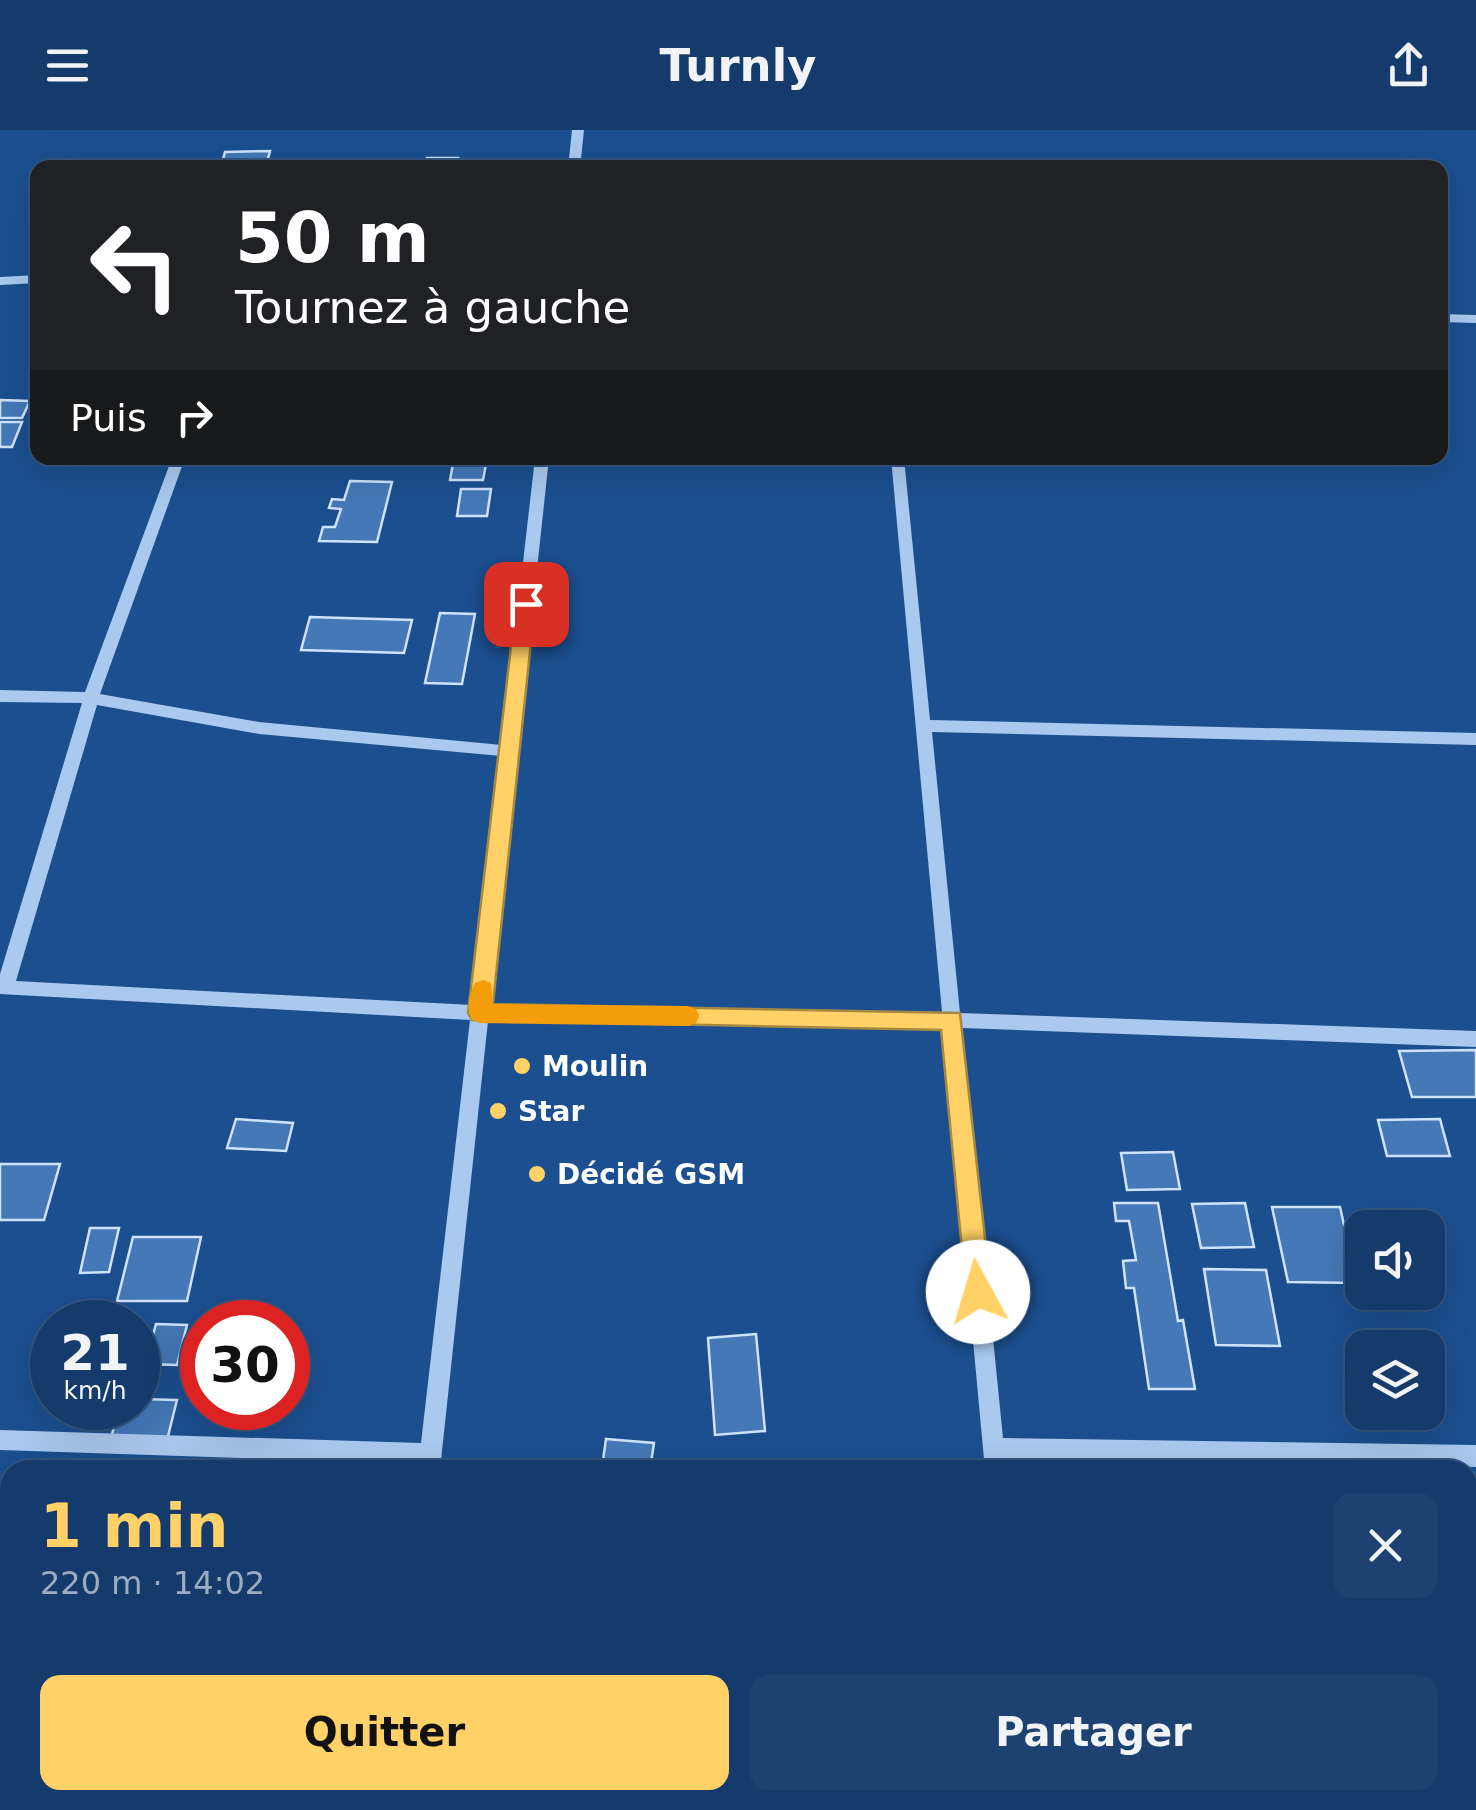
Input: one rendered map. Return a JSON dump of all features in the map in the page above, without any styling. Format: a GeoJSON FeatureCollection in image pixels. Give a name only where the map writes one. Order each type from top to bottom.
{"type":"FeatureCollection","features":[{"type":"Feature","properties":{"kind":"street"},"geometry":{"type":"LineString","coordinates":[[575,160],[578,130]]}},
{"type":"Feature","properties":{"kind":"street"},"geometry":{"type":"LineString","coordinates":[[0,280],[30,279]]}},
{"type":"Feature","properties":{"kind":"street"},"geometry":{"type":"LineString","coordinates":[[1448,318],[1476,319]]}},
{"type":"Feature","properties":{"kind":"street"},"geometry":{"type":"LineString","coordinates":[[175,465],[92,698],[3,987],[480,1013],[952,1020],[1476,1039]]}},
{"type":"Feature","properties":{"kind":"street"},"geometry":{"type":"LineString","coordinates":[[430,1460],[541,465]]}},
{"type":"Feature","properties":{"kind":"street"},"geometry":{"type":"LineString","coordinates":[[897,465],[995,1459],[1476,1456]]}},
{"type":"Feature","properties":{"kind":"street"},"geometry":{"type":"LineString","coordinates":[[0,696],[92,698],[260,728],[509,752]]}},
{"type":"Feature","properties":{"kind":"street"},"geometry":{"type":"LineString","coordinates":[[923,726],[1476,740]]}},
{"type":"Feature","properties":{"kind":"street"},"geometry":{"type":"LineString","coordinates":[[0,1440],[391,1460]]}},
{"type":"Feature","properties":{"kind":"building"},"geometry":{"type":"Polygon","coordinates":[[[270,151],[268,160],[223,160],[225,152],[270,151]]]}},
{"type":"Feature","properties":{"kind":"building"},"geometry":{"type":"Polygon","coordinates":[[[0,400],[30,401],[22,418],[0,418],[0,400]]]}},
{"type":"Feature","properties":{"kind":"building"},"geometry":{"type":"Polygon","coordinates":[[[0,422],[22,422],[12,447],[0,447],[0,422]]]}},
{"type":"Feature","properties":{"kind":"building"},"geometry":{"type":"Polygon","coordinates":[[[453,465],[486,465],[483,480],[450,480],[453,465]]]}},
{"type":"Feature","properties":{"kind":"building"},"geometry":{"type":"Polygon","coordinates":[[[350,481],[392,482],[377,542],[319,541],[323,527],[335,527],[341,509],[329,508],[332,499],[344,500],[350,481]]]}},
{"type":"Feature","properties":{"kind":"building"},"geometry":{"type":"Polygon","coordinates":[[[461,489],[491,489],[487,516],[457,516],[461,489]]]}},
{"type":"Feature","properties":{"kind":"building"},"geometry":{"type":"Polygon","coordinates":[[[440,613],[475,614],[462,684],[425,683],[440,613]]]}},
{"type":"Feature","properties":{"kind":"building"},"geometry":{"type":"Polygon","coordinates":[[[310,617],[412,620],[404,653],[301,650],[310,617]]]}},
{"type":"Feature","properties":{"kind":"building"},"geometry":{"type":"Polygon","coordinates":[[[1476,1050],[1476,1097],[1412,1097],[1399,1051],[1476,1050]]]}},
{"type":"Feature","properties":{"kind":"building"},"geometry":{"type":"Polygon","coordinates":[[[236,1119],[293,1123],[286,1151],[227,1148],[236,1119]]]}},
{"type":"Feature","properties":{"kind":"building"},"geometry":{"type":"Polygon","coordinates":[[[1440,1119],[1450,1156],[1387,1156],[1378,1120],[1440,1119]]]}},
{"type":"Feature","properties":{"kind":"building"},"geometry":{"type":"Polygon","coordinates":[[[1173,1152],[1180,1189],[1127,1190],[1121,1153],[1173,1152]]]}},
{"type":"Feature","properties":{"kind":"building"},"geometry":{"type":"Polygon","coordinates":[[[0,1164],[60,1164],[44,1220],[0,1220],[0,1164]]]}},
{"type":"Feature","properties":{"kind":"building"},"geometry":{"type":"Polygon","coordinates":[[[1114,1203],[1158,1203],[1178,1321],[1183,1320],[1195,1389],[1149,1389],[1134,1288],[1126,1288],[1123,1261],[1136,1260],[1129,1221],[1116,1221],[1114,1203]]]}},
{"type":"Feature","properties":{"kind":"building"},"geometry":{"type":"Polygon","coordinates":[[[1245,1203],[1254,1247],[1201,1248],[1192,1204],[1245,1203]]]}},
{"type":"Feature","properties":{"kind":"building"},"geometry":{"type":"Polygon","coordinates":[[[1272,1207],[1340,1207],[1345,1229],[1345,1283],[1288,1282],[1272,1207]]]}},
{"type":"Feature","properties":{"kind":"building"},"geometry":{"type":"Polygon","coordinates":[[[90,1228],[119,1228],[109,1272],[80,1273],[90,1228]]]}},
{"type":"Feature","properties":{"kind":"building"},"geometry":{"type":"Polygon","coordinates":[[[133,1237],[201,1237],[187,1300],[117,1300],[133,1237]]]}},
{"type":"Feature","properties":{"kind":"building"},"geometry":{"type":"Polygon","coordinates":[[[1204,1269],[1266,1270],[1280,1346],[1216,1345],[1204,1269]]]}},
{"type":"Feature","properties":{"kind":"building"},"geometry":{"type":"Polygon","coordinates":[[[160,1324],[180,1325],[177,1365],[160,1364],[160,1324]]]}},
{"type":"Feature","properties":{"kind":"building"},"geometry":{"type":"Polygon","coordinates":[[[756,1334],[765,1431],[715,1435],[708,1338],[756,1334]]]}},
{"type":"Feature","properties":{"kind":"building"},"geometry":{"type":"Polygon","coordinates":[[[160,1400],[177,1400],[167,1440],[111,1438],[113,1430],[160,1430],[160,1400]]]}},
{"type":"Feature","properties":{"kind":"building"},"geometry":{"type":"Polygon","coordinates":[[[606,1439],[654,1443],[651,1460],[603,1460],[606,1439]]]}},
{"type":"Feature","properties":{"kind":"slow traffic"},"geometry":{"type":"LineString","coordinates":[[483,990],[480,1013],[688,1016]]}},
{"type":"Feature","properties":{"kind":"place","name":"Moulin"},"geometry":{"type":"Point","coordinates":[522,1066]}},
{"type":"Feature","properties":{"kind":"place","name":"Star"},"geometry":{"type":"Point","coordinates":[498,1111]}},
{"type":"Feature","properties":{"kind":"place","name":"Décidé GSM"},"geometry":{"type":"Point","coordinates":[537,1174]}},
{"type":"Feature","properties":{"kind":"route"},"geometry":{"type":"LineString","coordinates":[[526,604],[480,1013],[952,1020],[978,1292]]}}]}
